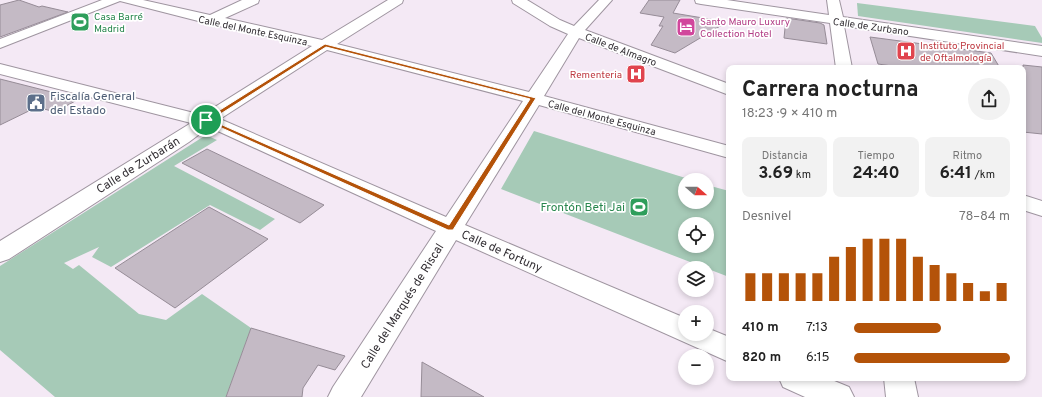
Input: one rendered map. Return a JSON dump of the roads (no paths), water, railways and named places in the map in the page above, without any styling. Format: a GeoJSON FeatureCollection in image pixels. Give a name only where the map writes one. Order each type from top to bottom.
{"type":"FeatureCollection","features":[{"type":"Feature","properties":{"kind":"street"},"geometry":{"type":"LineString","coordinates":[[0,44],[114,0]]}},
{"type":"Feature","properties":{"kind":"street","name":"Calle del Monte Esquinza"},"geometry":{"type":"LineString","coordinates":[[125,0],[325,46],[534,98],[726,151]]}},
{"type":"Feature","properties":{"kind":"street"},"geometry":{"type":"LineString","coordinates":[[210,20],[253,0]]}},
{"type":"Feature","properties":{"kind":"street","name":"Calle de Zurbarán"},"geometry":{"type":"LineString","coordinates":[[0,253],[182,138],[206,120],[397,0]]}},
{"type":"Feature","properties":{"kind":"street","name":"Calle de Almagro"},"geometry":{"type":"LineString","coordinates":[[518,0],[555,23],[576,32],[726,89]]}},
{"type":"Feature","properties":{"kind":"street","name":"Calle del Marqués de Riscal"},"geometry":{"type":"LineString","coordinates":[[344,397],[576,32],[606,0]]}},
{"type":"Feature","properties":{"kind":"street"},"geometry":{"type":"LineString","coordinates":[[833,0],[844,65]]}},
{"type":"Feature","properties":{"kind":"street","name":"Calle de Zurbano"},"geometry":{"type":"LineString","coordinates":[[709,1],[1042,51]]}},
{"type":"Feature","properties":{"kind":"street","name":"Calle de Fortuny"},"geometry":{"type":"LineString","coordinates":[[0,69],[217,124],[450,228],[678,327]]}},
{"type":"Feature","properties":{"kind":"street"},"geometry":{"type":"LineString","coordinates":[[1026,203],[1042,209]]}},
{"type":"Feature","properties":{"kind":"street"},"geometry":{"type":"LineString","coordinates":[[709,341],[726,349]]}},
{"type":"Feature","properties":{"kind":"street"},"geometry":{"type":"LineString","coordinates":[[801,381],[838,397]]}},
{"type":"Feature","properties":{"kind":"street"},"geometry":{"type":"LineString","coordinates":[[899,381],[902,397]]}},
{"type":"Feature","properties":{"kind":"place","name":"Casa Barré Madrid"},"geometry":{"type":"Point","coordinates":[80,22]}},
{"type":"Feature","properties":{"kind":"place","name":"Santo Mauro Luxury Collection Hotel"},"geometry":{"type":"Point","coordinates":[686,27]}},
{"type":"Feature","properties":{"kind":"place","name":"Instituto Provincial de Oftalmología"},"geometry":{"type":"Point","coordinates":[906,51]}},
{"type":"Feature","properties":{"kind":"place","name":"Rementeria"},"geometry":{"type":"Point","coordinates":[636,74]}},
{"type":"Feature","properties":{"kind":"place","name":"Fiscalía General del Estado"},"geometry":{"type":"Point","coordinates":[36,103]}},
{"type":"Feature","properties":{"kind":"place","name":"Frontón Beti Jai"},"geometry":{"type":"Point","coordinates":[639,207]}}]}
